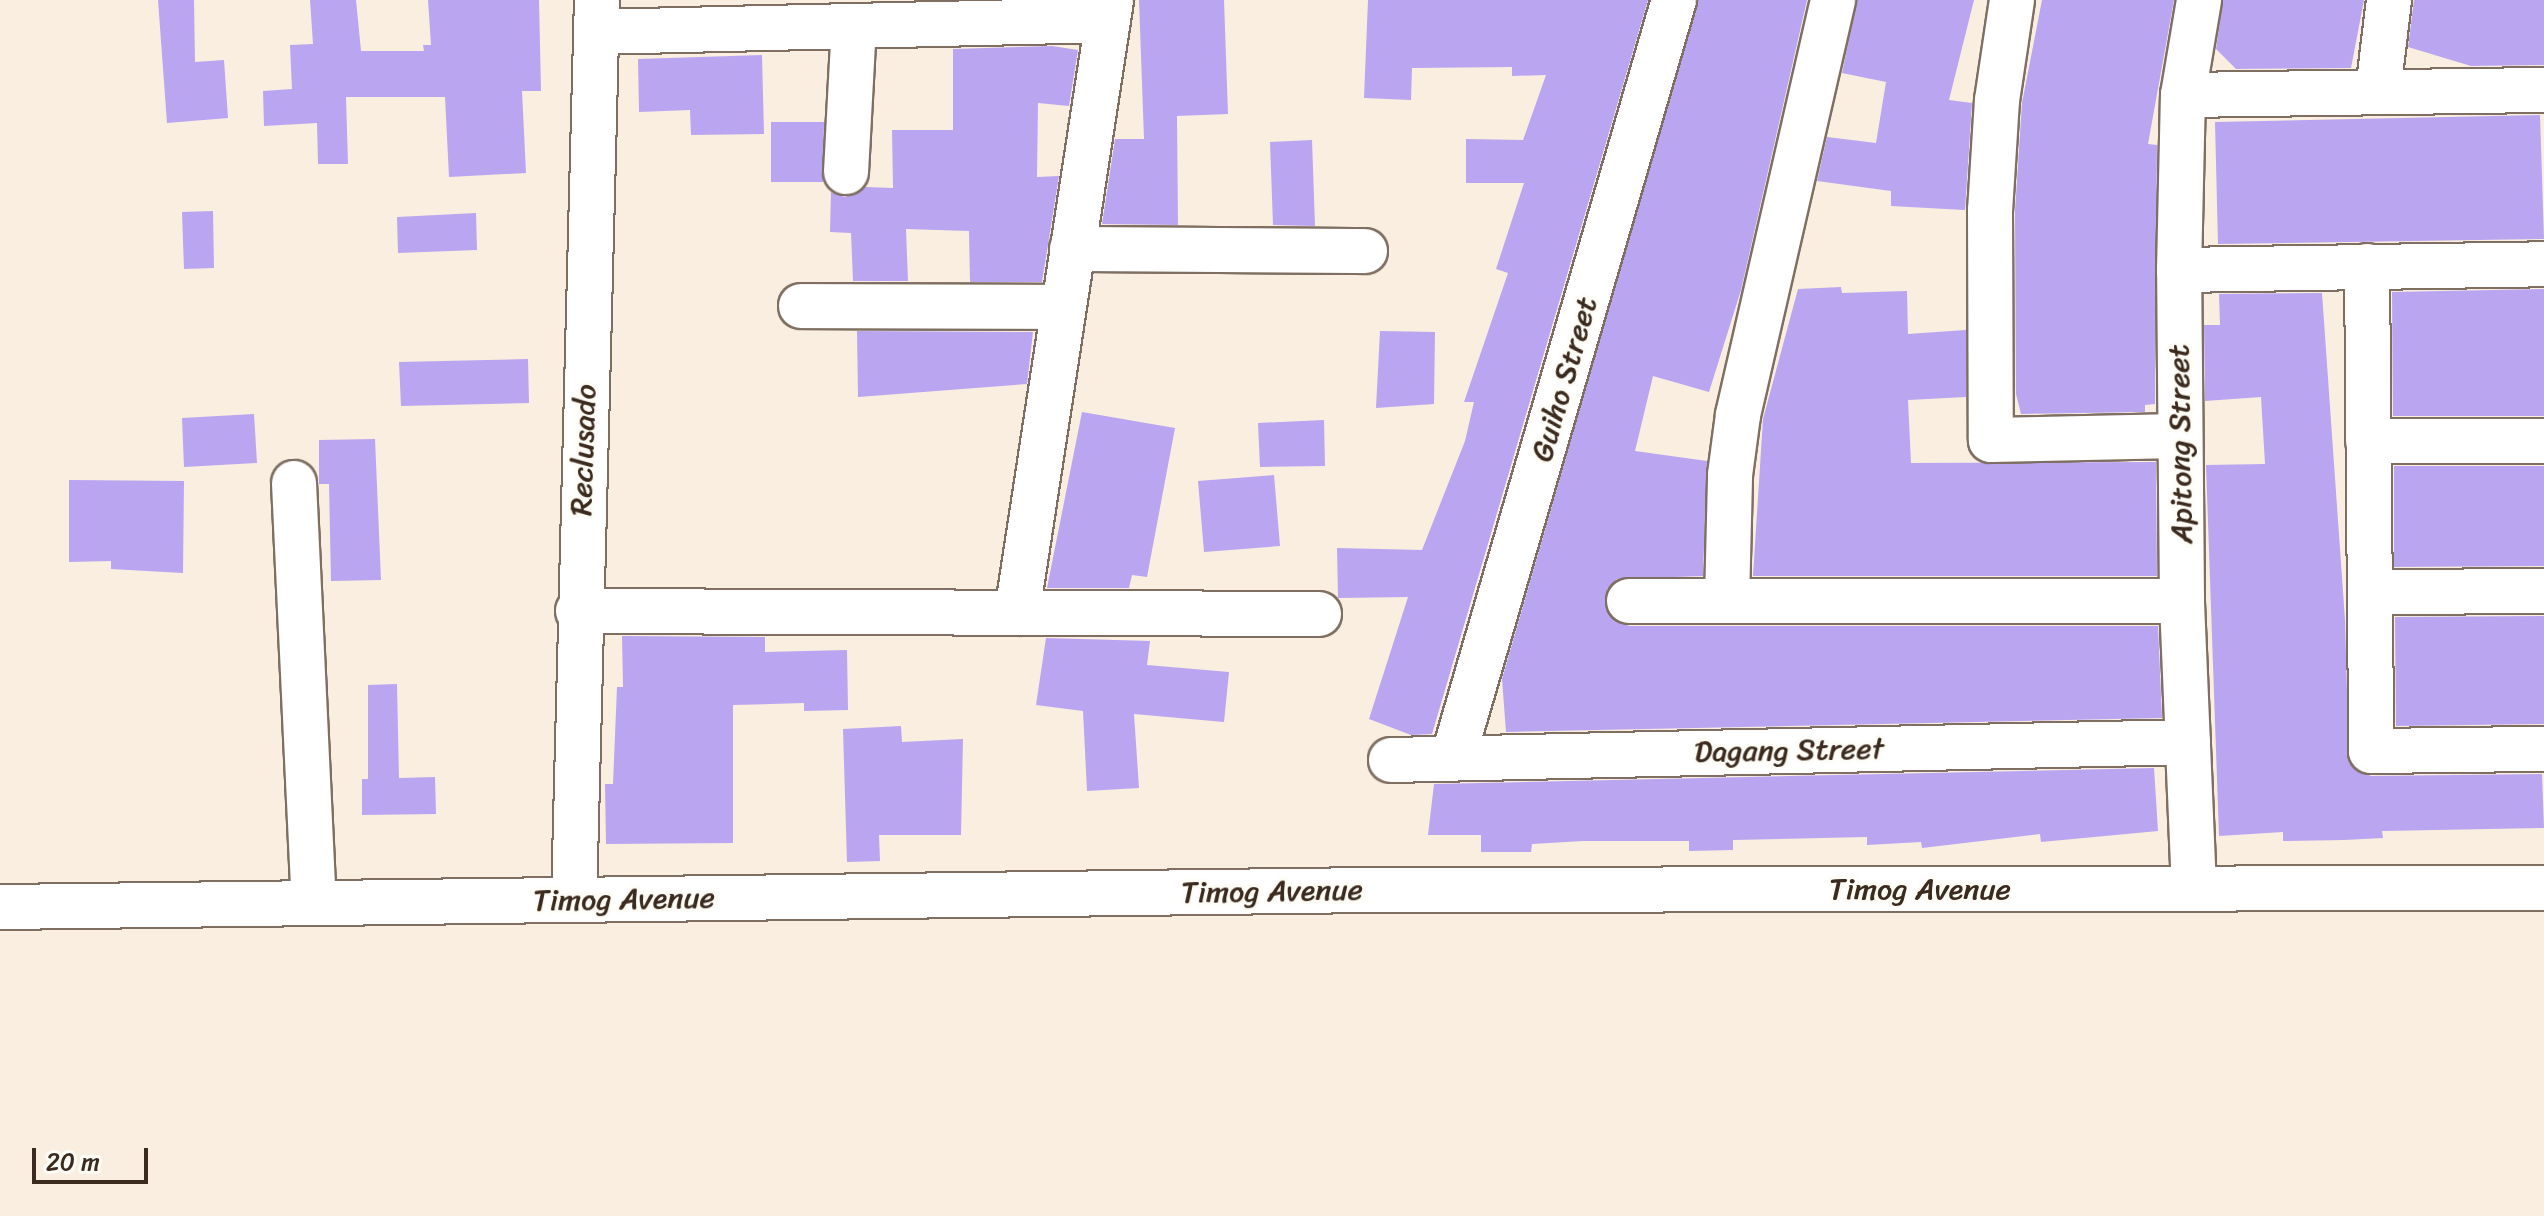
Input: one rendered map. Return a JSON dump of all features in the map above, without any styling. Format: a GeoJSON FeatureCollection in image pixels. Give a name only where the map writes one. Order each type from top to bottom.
{"type":"FeatureCollection","features":[{"type":"Feature","properties":{"kind":"street","name":"Guiho Street"},"geometry":{"type":"LineString","coordinates":[[1453,758],[1674,0]]}},
{"type":"Feature","properties":{"kind":"street"},"geometry":{"type":"LineString","coordinates":[[1727,601],[1730,475],[1738,415],[1833,0]]}},
{"type":"Feature","properties":{"kind":"street"},"geometry":{"type":"LineString","coordinates":[[2012,0],[1997,100],[1990,210],[1991,440],[2180,436]]}},
{"type":"Feature","properties":{"kind":"street","name":"Apitong Street"},"geometry":{"type":"LineString","coordinates":[[2194,889],[2182,601],[2179,270],[2183,95],[2199,0]]}},
{"type":"Feature","properties":{"kind":"street"},"geometry":{"type":"LineString","coordinates":[[2378,91],[2389,0]]}},
{"type":"Feature","properties":{"kind":"street"},"geometry":{"type":"LineString","coordinates":[[597,16],[854,26],[1110,10],[1017,613]]}},
{"type":"Feature","properties":{"kind":"street","name":"Reclusado"},"geometry":{"type":"LineString","coordinates":[[574,900],[578,611],[597,16]]}},
{"type":"Feature","properties":{"kind":"street"},"geometry":{"type":"LineString","coordinates":[[846,172],[854,26]]}},
{"type":"Feature","properties":{"kind":"street"},"geometry":{"type":"LineString","coordinates":[[2183,95],[2544,90]]}},
{"type":"Feature","properties":{"kind":"street"},"geometry":{"type":"LineString","coordinates":[[1072,249],[1365,251]]}},
{"type":"Feature","properties":{"kind":"street"},"geometry":{"type":"LineString","coordinates":[[2179,270],[2544,264]]}},
{"type":"Feature","properties":{"kind":"street"},"geometry":{"type":"LineString","coordinates":[[2367,266],[2371,751],[2544,749]]}},
{"type":"Feature","properties":{"kind":"street"},"geometry":{"type":"LineString","coordinates":[[801,306],[1063,307]]}},
{"type":"Feature","properties":{"kind":"street"},"geometry":{"type":"LineString","coordinates":[[2368,441],[2544,441]]}},
{"type":"Feature","properties":{"kind":"street"},"geometry":{"type":"LineString","coordinates":[[294,483],[314,903]]}},
{"type":"Feature","properties":{"kind":"street"},"geometry":{"type":"LineString","coordinates":[[2370,592],[2544,591]]}},
{"type":"Feature","properties":{"kind":"street"},"geometry":{"type":"LineString","coordinates":[[1629,601],[2182,601]]}},
{"type":"Feature","properties":{"kind":"street"},"geometry":{"type":"LineString","coordinates":[[578,611],[1319,614]]}},
{"type":"Feature","properties":{"kind":"street","name":"Dagang Street"},"geometry":{"type":"LineString","coordinates":[[1391,760],[2188,742]]}},
{"type":"Feature","properties":{"kind":"street","name":"Timog Avenue"},"geometry":{"type":"LineString","coordinates":[[0,907],[1380,890],[2544,888]]}},
{"type":"Feature","properties":{"kind":"building"},"geometry":{"type":"Polygon","coordinates":[[[158,0],[194,0],[195,62],[224,60],[228,118],[167,123],[158,0]]]}},
{"type":"Feature","properties":{"kind":"building"},"geometry":{"type":"Polygon","coordinates":[[[310,0],[356,0],[361,51],[424,51],[423,45],[431,45],[428,0],[539,0],[541,91],[522,91],[526,173],[449,177],[445,97],[346,97],[348,164],[318,164],[317,123],[264,126],[263,91],[292,89],[290,45],[313,44],[310,0]]]}},
{"type":"Feature","properties":{"kind":"building"},"geometry":{"type":"Polygon","coordinates":[[[1139,0],[1224,0],[1228,114],[1177,116],[1178,225],[1102,224],[1115,139],[1144,139],[1139,0]]]}},
{"type":"Feature","properties":{"kind":"building"},"geometry":{"type":"Polygon","coordinates":[[[1368,0],[1648,0],[1432,734],[1411,735],[1369,719],[1408,597],[1338,598],[1337,548],[1422,550],[1465,441],[1474,402],[1464,402],[1508,273],[1496,269],[1524,183],[1466,183],[1466,139],[1523,140],[1546,75],[1512,76],[1512,67],[1412,68],[1411,100],[1364,98],[1368,0]]]}},
{"type":"Feature","properties":{"kind":"building"},"geometry":{"type":"Polygon","coordinates":[[[1698,0],[1807,0],[1741,290],[1709,392],[1653,376],[1635,451],[1707,461],[1703,576],[1617,579],[1607,589],[1608,614],[1629,626],[2158,626],[2162,718],[1506,732],[1502,679],[1698,0]]]}},
{"type":"Feature","properties":{"kind":"building"},"geometry":{"type":"Polygon","coordinates":[[[1857,0],[1974,0],[1949,100],[1972,103],[1965,210],[1891,206],[1891,191],[1817,181],[1827,137],[1876,143],[1886,82],[1842,73],[1857,0]]]}},
{"type":"Feature","properties":{"kind":"building"},"geometry":{"type":"Polygon","coordinates":[[[2042,0],[2174,0],[2148,144],[2157,145],[2155,404],[2145,405],[2145,412],[2021,414],[2016,394],[2015,211],[2022,103],[2042,0]]]}},
{"type":"Feature","properties":{"kind":"building"},"geometry":{"type":"Polygon","coordinates":[[[2223,0],[2364,0],[2351,68],[2236,69],[2216,49],[2223,0]]]}},
{"type":"Feature","properties":{"kind":"building"},"geometry":{"type":"Polygon","coordinates":[[[2414,0],[2544,0],[2544,65],[2471,66],[2408,47],[2414,0]]]}},
{"type":"Feature","properties":{"kind":"building"},"geometry":{"type":"Polygon","coordinates":[[[1052,46],[1078,50],[1069,106],[1038,103],[1037,177],[1059,176],[1042,282],[970,282],[969,231],[906,229],[908,281],[853,281],[851,233],[830,232],[831,192],[845,197],[866,187],[893,188],[892,130],[953,130],[953,49],[1052,46]]]}},
{"type":"Feature","properties":{"kind":"building"},"geometry":{"type":"Polygon","coordinates":[[[762,55],[764,134],[691,135],[690,110],[639,112],[638,59],[762,55]]]}},
{"type":"Feature","properties":{"kind":"building"},"geometry":{"type":"Polygon","coordinates":[[[2540,115],[2544,239],[2218,244],[2215,122],[2540,115]]]}},
{"type":"Feature","properties":{"kind":"building"},"geometry":{"type":"Polygon","coordinates":[[[771,122],[824,122],[823,182],[771,182],[771,122]]]}},
{"type":"Feature","properties":{"kind":"building"},"geometry":{"type":"Polygon","coordinates":[[[1312,140],[1315,226],[1273,225],[1270,142],[1312,140]]]}},
{"type":"Feature","properties":{"kind":"building"},"geometry":{"type":"Polygon","coordinates":[[[213,211],[214,268],[184,269],[182,212],[213,211]]]}},
{"type":"Feature","properties":{"kind":"building"},"geometry":{"type":"Polygon","coordinates":[[[476,213],[477,250],[398,253],[397,217],[476,213]]]}},
{"type":"Feature","properties":{"kind":"building"},"geometry":{"type":"Polygon","coordinates":[[[1841,287],[1842,293],[1907,291],[1908,334],[1966,330],[1966,397],[1908,400],[1911,463],[2156,462],[2157,576],[1753,576],[1763,419],[1798,289],[1841,287]]]}},
{"type":"Feature","properties":{"kind":"building"},"geometry":{"type":"Polygon","coordinates":[[[2544,289],[2544,416],[2393,416],[2392,292],[2544,289]]]}},
{"type":"Feature","properties":{"kind":"building"},"geometry":{"type":"Polygon","coordinates":[[[2322,293],[2345,620],[2349,763],[2371,776],[2542,774],[2544,828],[2382,831],[2383,838],[2344,840],[2283,841],[2283,832],[2219,836],[2206,465],[2265,464],[2261,397],[2205,401],[2204,325],[2220,325],[2219,294],[2322,293]]]}},
{"type":"Feature","properties":{"kind":"building"},"geometry":{"type":"Polygon","coordinates":[[[857,331],[1033,332],[1027,384],[858,397],[857,331]]]}},
{"type":"Feature","properties":{"kind":"building"},"geometry":{"type":"Polygon","coordinates":[[[1380,331],[1435,332],[1434,404],[1376,408],[1380,331]]]}},
{"type":"Feature","properties":{"kind":"building"},"geometry":{"type":"Polygon","coordinates":[[[528,359],[529,403],[401,406],[399,362],[528,359]]]}},
{"type":"Feature","properties":{"kind":"building"},"geometry":{"type":"Polygon","coordinates":[[[1082,412],[1175,428],[1147,577],[1132,575],[1129,588],[1047,588],[1082,412]]]}},
{"type":"Feature","properties":{"kind":"building"},"geometry":{"type":"Polygon","coordinates":[[[254,414],[257,463],[184,467],[182,418],[254,414]]]}},
{"type":"Feature","properties":{"kind":"building"},"geometry":{"type":"Polygon","coordinates":[[[1324,420],[1325,466],[1260,467],[1258,423],[1324,420]]]}},
{"type":"Feature","properties":{"kind":"building"},"geometry":{"type":"Polygon","coordinates":[[[375,439],[381,580],[331,581],[329,484],[319,484],[319,440],[375,439]]]}},
{"type":"Feature","properties":{"kind":"building"},"geometry":{"type":"Polygon","coordinates":[[[2394,466],[2544,466],[2544,566],[2394,567],[2394,466]]]}},
{"type":"Feature","properties":{"kind":"building"},"geometry":{"type":"Polygon","coordinates":[[[1274,475],[1280,546],[1204,552],[1198,481],[1274,475]]]}},
{"type":"Feature","properties":{"kind":"building"},"geometry":{"type":"Polygon","coordinates":[[[69,480],[184,481],[183,573],[111,569],[111,561],[69,562],[69,480]]]}},
{"type":"Feature","properties":{"kind":"building"},"geometry":{"type":"Polygon","coordinates":[[[2544,616],[2544,724],[2396,726],[2395,617],[2544,616]]]}},
{"type":"Feature","properties":{"kind":"building"},"geometry":{"type":"Polygon","coordinates":[[[622,636],[765,637],[765,652],[847,650],[848,710],[804,711],[804,703],[733,705],[733,843],[606,844],[605,784],[613,784],[617,687],[623,687],[622,636]]]}},
{"type":"Feature","properties":{"kind":"building"},"geometry":{"type":"Polygon","coordinates":[[[1046,638],[1150,641],[1147,665],[1229,672],[1224,722],[1134,714],[1139,788],[1087,791],[1083,711],[1036,705],[1046,638]]]}},
{"type":"Feature","properties":{"kind":"building"},"geometry":{"type":"Polygon","coordinates":[[[397,684],[399,778],[435,777],[436,814],[362,815],[362,779],[368,779],[368,685],[397,684]]]}},
{"type":"Feature","properties":{"kind":"building"},"geometry":{"type":"Polygon","coordinates":[[[901,726],[902,742],[963,739],[961,835],[879,835],[880,861],[847,862],[843,729],[901,726]]]}},
{"type":"Feature","properties":{"kind":"building"},"geometry":{"type":"Polygon","coordinates":[[[2154,768],[2158,831],[2041,842],[2040,834],[1922,848],[1921,842],[1867,845],[1867,837],[1733,840],[1733,850],[1689,851],[1689,841],[1583,841],[1532,844],[1531,852],[1481,852],[1481,835],[1428,835],[1434,784],[2154,768]]]}}]}
